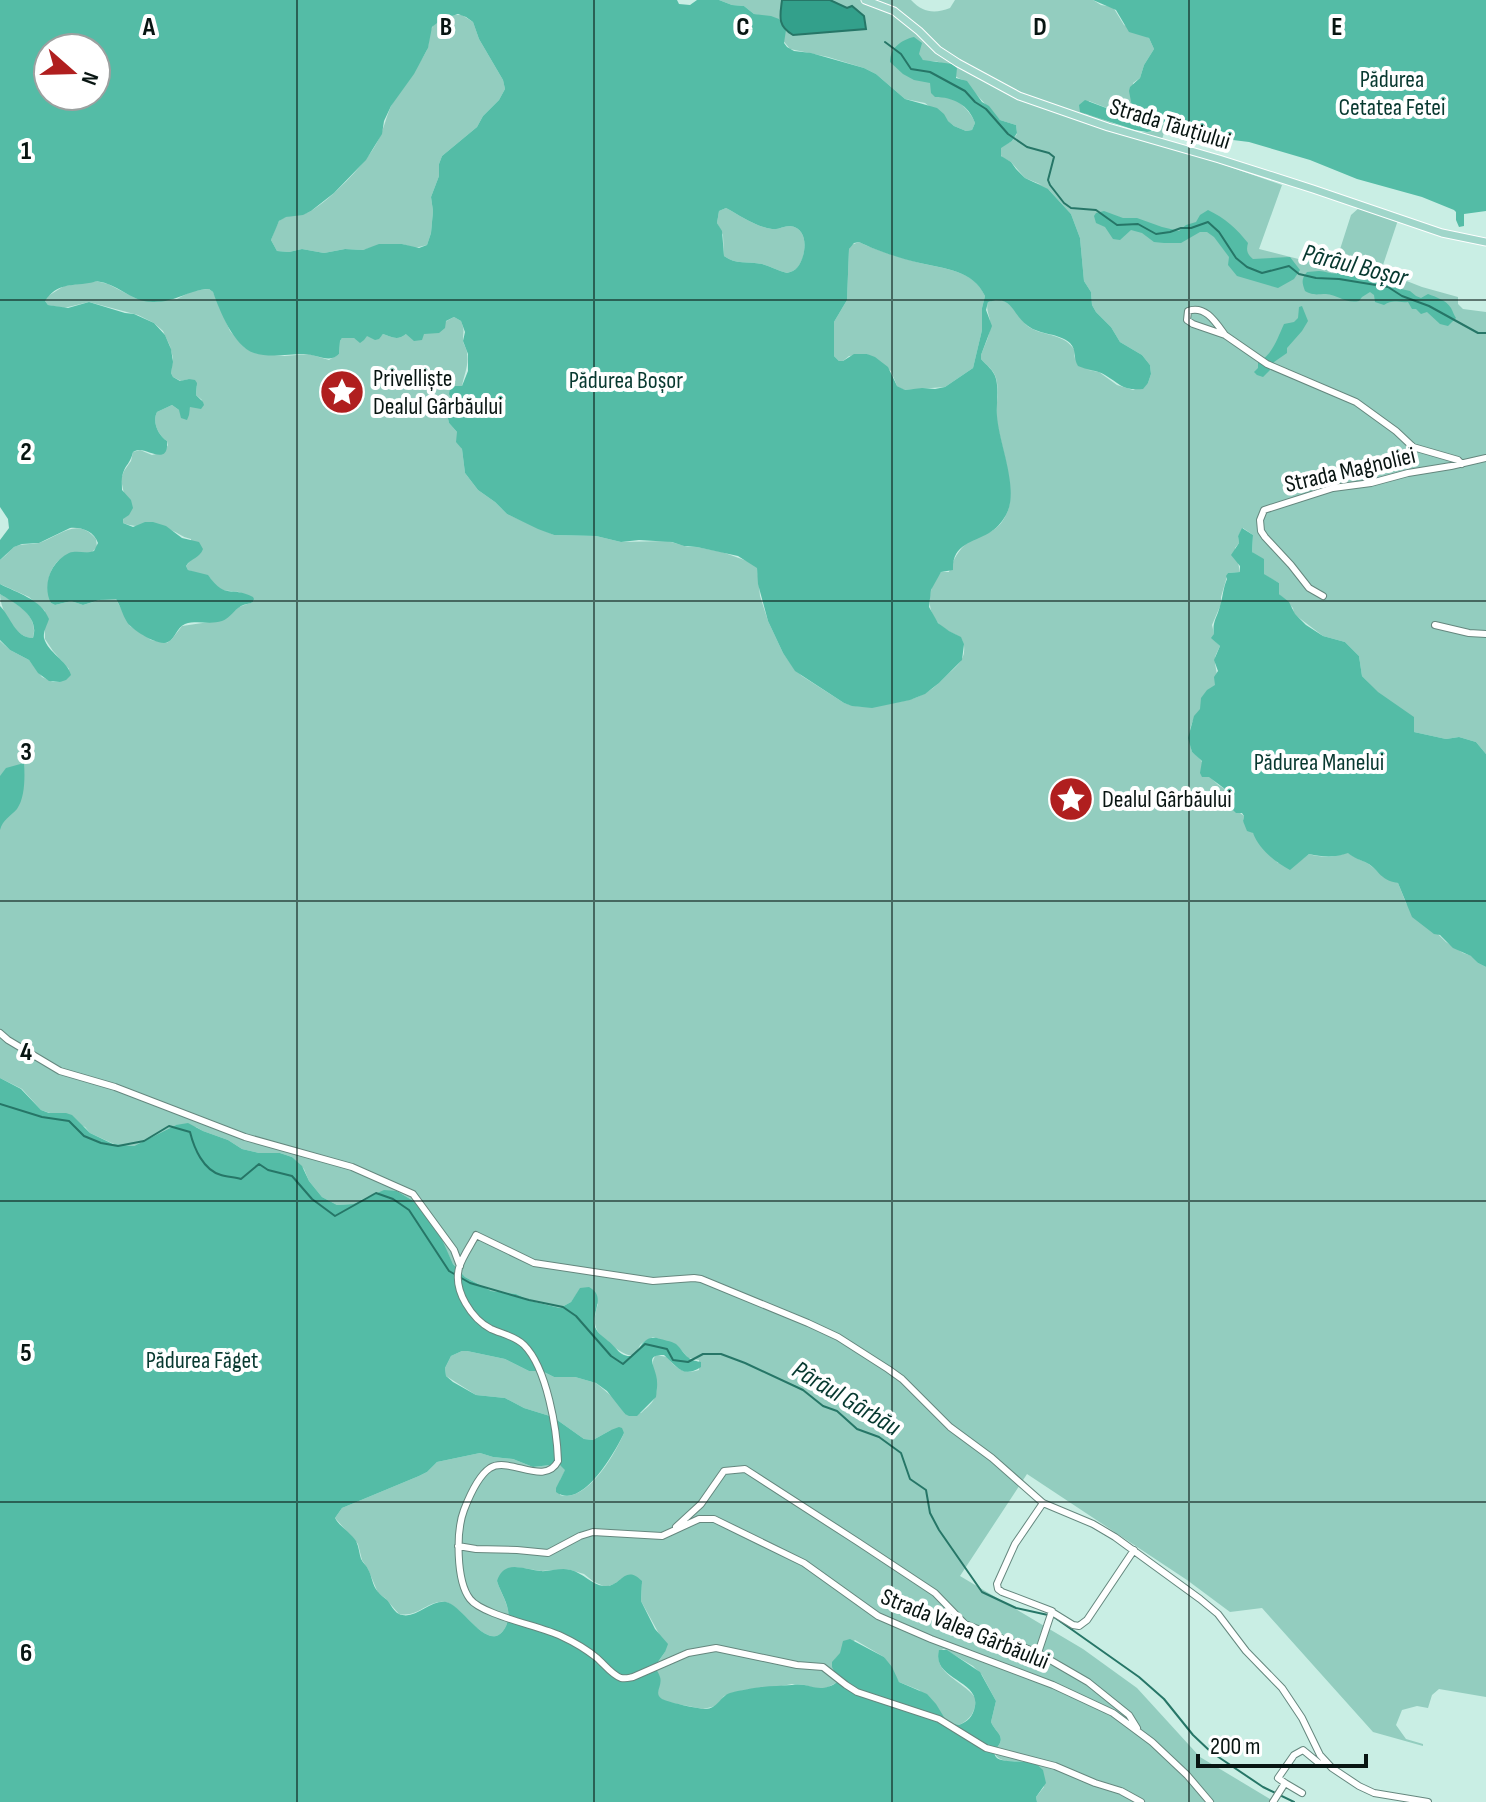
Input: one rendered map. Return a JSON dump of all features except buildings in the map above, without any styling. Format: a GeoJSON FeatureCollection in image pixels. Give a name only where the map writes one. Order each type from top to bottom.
{"type":"FeatureCollection","features":[{"type":"Feature","properties":{"kind":"main road","name":"Strada Tăuțiului"},"geometry":{"type":"LineString","coordinates":[[865,0],[894,11],[938,50],[1019,96],[1442,233],[1486,242]]}},
{"type":"Feature","properties":{"kind":"street"},"geometry":{"type":"LineString","coordinates":[[1225,335],[1211,316],[1197,309],[1188,311],[1187,320],[1193,324],[1225,335],[1267,364],[1356,402],[1413,447],[1458,460],[1462,464],[1486,458]]}},
{"type":"Feature","properties":{"kind":"street","name":"Strada Magnoliei"},"geometry":{"type":"LineString","coordinates":[[1323,596],[1309,588],[1265,537],[1260,520],[1264,510],[1333,488],[1462,464]]}},
{"type":"Feature","properties":{"kind":"street"},"geometry":{"type":"LineString","coordinates":[[1435,625],[1486,634]]}},
{"type":"Feature","properties":{"kind":"street"},"geometry":{"type":"LineString","coordinates":[[0,1033],[60,1071],[115,1087],[245,1137],[352,1167],[413,1194],[454,1250],[469,1308],[476,1318],[495,1331],[517,1339],[529,1352],[549,1399],[558,1454],[557,1464],[551,1470],[504,1465],[488,1469],[472,1492],[463,1512],[458,1546],[466,1591],[476,1605],[570,1640],[620,1678],[633,1677],[688,1653],[716,1648],[797,1665],[819,1666],[828,1669],[857,1692],[939,1719],[986,1748],[1055,1766],[1121,1791],[1141,1802]]}},
{"type":"Feature","properties":{"kind":"street"},"geometry":{"type":"LineString","coordinates":[[459,1273],[476,1235],[517,1256],[545,1265],[653,1281],[701,1279],[838,1337],[902,1379],[950,1427],[992,1458],[1043,1503],[1093,1524],[1134,1550],[1218,1614],[1246,1651],[1289,1697],[1332,1768],[1374,1793],[1428,1802]]}},
{"type":"Feature","properties":{"kind":"street"},"geometry":{"type":"LineString","coordinates":[[671,1532],[701,1504],[724,1471],[745,1469],[935,1593],[965,1624],[1038,1653],[1088,1682],[1129,1715],[1138,1730]]}},
{"type":"Feature","properties":{"kind":"street"},"geometry":{"type":"LineString","coordinates":[[1043,1503],[1015,1544],[998,1582],[997,1587],[1002,1592],[1079,1626],[1087,1620],[1134,1550]]}},
{"type":"Feature","properties":{"kind":"street","name":"Strada Valea Gârbăului"},"geometry":{"type":"LineString","coordinates":[[458,1546],[548,1553],[593,1532],[657,1536],[705,1518],[725,1523],[804,1563],[878,1616],[1066,1690],[1113,1713],[1138,1730],[1187,1775],[1210,1802]]}},
{"type":"Feature","properties":{"kind":"street"},"geometry":{"type":"LineString","coordinates":[[1038,1653],[1052,1615]]}},
{"type":"Feature","properties":{"kind":"street"},"geometry":{"type":"LineString","coordinates":[[1302,1793],[1278,1778],[1294,1755],[1303,1750],[1320,1764],[1325,1761]]}},
{"type":"Feature","properties":{"kind":"street"},"geometry":{"type":"LineString","coordinates":[[1276,1797],[1285,1783]]}},
{"type":"Feature","properties":{"kind":"shaded area"},"geometry":{"type":"Polygon","coordinates":[[[719,0],[911,0],[920,8],[934,12],[950,8],[955,0],[1093,0],[1113,7],[1124,25],[1149,38],[1154,49],[1140,78],[1133,83],[1130,111],[1122,114],[1089,101],[1085,114],[1143,132],[1153,131],[1168,121],[1160,145],[1282,185],[1259,249],[1334,268],[1351,215],[1360,207],[1398,220],[1381,271],[1458,297],[1458,304],[1463,309],[1486,312],[1486,754],[1476,742],[1414,732],[1362,676],[1359,656],[1345,642],[1323,636],[1294,614],[1293,608],[1279,594],[1279,583],[1263,574],[1264,564],[1252,552],[1253,535],[1243,528],[1235,548],[1240,572],[1228,573],[1221,604],[1212,625],[1220,646],[1215,658],[1216,683],[1193,721],[1190,739],[1192,752],[1213,780],[1225,789],[1229,803],[1244,816],[1243,821],[1278,863],[1296,864],[1309,854],[1328,857],[1348,852],[1398,883],[1406,903],[1446,942],[1486,967],[1486,1697],[1439,1689],[1432,1695],[1428,1708],[1417,1706],[1402,1710],[1396,1725],[1406,1739],[1423,1746],[1373,1732],[1262,1608],[1230,1612],[1027,1474],[960,1576],[1083,1649],[1137,1688],[1200,1757],[1275,1802],[1037,1802],[1036,1797],[1044,1787],[1030,1761],[1009,1761],[999,1758],[994,1751],[1001,1739],[991,1722],[996,1701],[982,1675],[944,1649],[939,1651],[941,1666],[976,1699],[972,1715],[959,1725],[947,1722],[919,1690],[899,1682],[884,1657],[855,1640],[835,1659],[840,1681],[826,1688],[792,1684],[763,1687],[724,1696],[716,1706],[703,1709],[667,1702],[657,1694],[660,1681],[655,1666],[665,1652],[641,1601],[642,1584],[621,1579],[606,1587],[584,1574],[567,1569],[541,1571],[516,1567],[497,1581],[508,1614],[506,1626],[499,1635],[483,1633],[445,1602],[412,1614],[399,1614],[378,1593],[358,1544],[335,1518],[342,1508],[419,1476],[437,1462],[480,1453],[513,1459],[533,1467],[559,1464],[566,1469],[560,1480],[560,1495],[570,1495],[580,1492],[599,1475],[624,1433],[611,1430],[593,1440],[584,1439],[553,1417],[505,1398],[476,1395],[446,1376],[445,1368],[451,1356],[467,1351],[505,1359],[529,1371],[596,1383],[616,1400],[625,1414],[641,1413],[653,1401],[657,1386],[653,1364],[656,1355],[667,1357],[677,1367],[689,1372],[699,1370],[699,1360],[688,1358],[668,1342],[653,1337],[641,1344],[634,1355],[620,1351],[597,1330],[595,1317],[598,1304],[578,1292],[571,1302],[560,1308],[516,1294],[491,1291],[465,1277],[453,1264],[428,1214],[397,1191],[376,1193],[353,1204],[337,1205],[322,1197],[292,1157],[242,1149],[196,1127],[176,1125],[134,1146],[114,1144],[90,1133],[85,1127],[41,1110],[22,1089],[0,1078],[0,641],[29,660],[42,677],[53,682],[60,682],[69,669],[45,639],[45,611],[29,597],[0,584],[0,560],[20,545],[39,543],[75,528],[89,532],[96,539],[97,547],[91,553],[71,553],[53,568],[48,588],[51,603],[71,601],[83,605],[116,599],[130,626],[151,640],[167,643],[182,626],[223,620],[254,600],[239,592],[222,590],[210,578],[188,570],[186,566],[192,559],[191,539],[171,530],[123,523],[121,479],[133,452],[140,450],[152,455],[164,452],[168,445],[157,428],[157,412],[172,405],[188,412],[190,407],[202,400],[196,395],[197,386],[189,379],[181,381],[173,377],[170,346],[163,331],[154,323],[138,315],[89,302],[64,308],[48,305],[45,298],[64,286],[96,281],[152,302],[177,299],[192,291],[209,289],[230,331],[244,347],[255,353],[284,356],[309,354],[329,360],[339,354],[342,338],[358,339],[383,334],[397,338],[406,334],[423,334],[454,317],[462,324],[467,362],[462,386],[458,387],[447,414],[449,423],[457,432],[465,473],[478,490],[507,514],[554,535],[596,536],[621,542],[668,541],[722,552],[750,562],[757,567],[760,596],[783,653],[802,676],[844,703],[871,707],[917,697],[935,687],[962,660],[962,640],[935,618],[931,611],[930,595],[941,572],[949,572],[965,545],[999,525],[1010,504],[1009,481],[997,422],[996,378],[981,359],[990,329],[988,302],[1007,302],[1029,327],[1066,341],[1075,351],[1074,359],[1077,348],[944,119],[1019,178],[1042,185],[1025,178],[1000,154],[1001,147],[1017,134],[1016,125],[1000,120],[963,80],[943,64],[924,61],[918,55],[920,46],[891,58],[900,68],[936,86],[960,103],[972,116],[975,123],[972,130],[954,126],[925,103],[905,99],[876,74],[864,68],[790,49],[763,16],[754,14],[744,6],[719,0]],[[1048,189],[1077,256],[1101,371],[1088,370],[1099,372],[1117,385],[1133,390],[1148,383],[1150,365],[1142,355],[1120,342],[1092,305],[1091,292],[1084,281],[1080,238],[1071,214],[1048,189]]]}},
{"type":"Feature","properties":{"kind":"shaded area"},"geometry":{"type":"Polygon","coordinates":[[[782,0],[830,0],[847,8],[852,6],[864,16],[866,29],[793,35],[782,24],[782,0]]]}},
{"type":"Feature","properties":{"kind":"shaded area"},"geometry":{"type":"Polygon","coordinates":[[[454,15],[462,15],[473,22],[505,89],[477,127],[442,156],[431,197],[433,211],[427,245],[415,248],[384,244],[363,250],[324,253],[302,249],[277,251],[271,240],[278,223],[285,217],[307,213],[319,205],[370,154],[391,106],[427,50],[433,26],[454,15]]]}},
{"type":"Feature","properties":{"kind":"shaded area"},"geometry":{"type":"Polygon","coordinates":[[[726,208],[765,228],[790,226],[799,230],[804,238],[804,247],[799,265],[787,273],[724,256],[723,235],[717,223],[719,211],[726,208]]]}},
{"type":"Feature","properties":{"kind":"shaded area"},"geometry":{"type":"Polygon","coordinates":[[[859,242],[957,272],[980,287],[985,296],[982,330],[973,368],[945,387],[904,390],[897,386],[891,371],[867,354],[849,356],[843,361],[834,356],[834,322],[847,300],[849,249],[859,242]]]}},
{"type":"Feature","properties":{"kind":"shaded area"},"geometry":{"type":"Polygon","coordinates":[[[0,594],[30,617],[33,638],[15,629],[3,608],[0,594]]]}},
{"type":"Feature","properties":{"kind":"green space","name":"Pădurea Boșor"},"geometry":{"type":"Polygon","coordinates":[[[0,0],[677,0],[679,4],[690,5],[697,0],[719,0],[744,6],[754,14],[779,19],[786,30],[784,43],[794,51],[864,68],[876,74],[905,99],[937,108],[954,126],[972,130],[975,123],[964,107],[954,100],[935,97],[931,93],[930,83],[914,80],[890,62],[897,45],[914,37],[922,43],[919,54],[923,60],[952,64],[957,68],[956,78],[967,81],[1000,120],[1016,125],[1017,133],[1012,141],[1001,148],[1001,156],[1025,178],[1048,189],[1071,214],[1080,238],[1084,281],[1091,292],[1092,305],[1120,342],[1142,355],[1150,365],[1151,374],[1143,389],[1126,388],[1102,373],[1078,366],[1070,343],[1028,326],[1007,303],[996,300],[988,302],[986,310],[992,326],[981,359],[996,379],[997,416],[1010,480],[1010,505],[996,527],[959,550],[953,570],[941,572],[931,590],[929,607],[938,623],[961,637],[964,644],[962,660],[925,694],[872,708],[844,703],[795,671],[768,621],[757,568],[738,556],[672,542],[621,542],[596,536],[554,535],[507,514],[478,490],[465,473],[462,449],[456,442],[457,432],[449,423],[447,414],[439,409],[452,400],[450,389],[462,386],[468,371],[468,354],[463,341],[465,332],[461,321],[454,317],[446,321],[445,328],[439,333],[424,334],[422,340],[414,341],[406,334],[397,338],[383,334],[375,340],[367,336],[360,343],[354,338],[342,338],[339,354],[335,357],[266,355],[254,353],[240,343],[209,289],[169,300],[147,302],[96,281],[59,288],[45,301],[48,305],[68,308],[89,302],[134,314],[154,323],[165,335],[171,349],[173,377],[180,381],[195,380],[196,395],[204,405],[201,409],[190,407],[187,420],[181,418],[179,410],[172,405],[157,412],[157,428],[167,441],[167,449],[161,455],[139,450],[133,452],[123,473],[122,490],[131,500],[133,508],[123,523],[133,527],[153,522],[166,526],[182,538],[199,542],[203,549],[186,566],[188,570],[208,575],[220,588],[254,599],[222,621],[185,624],[168,642],[158,642],[130,625],[116,599],[83,605],[71,601],[51,603],[47,589],[53,568],[69,553],[94,551],[98,543],[93,535],[70,528],[39,543],[14,547],[0,560],[0,540],[9,528],[8,519],[0,507],[0,0]],[[458,14],[442,19],[432,27],[428,48],[391,106],[382,134],[366,160],[334,193],[311,211],[279,221],[271,240],[277,251],[302,249],[324,253],[363,250],[379,244],[419,248],[427,245],[433,211],[431,197],[442,156],[477,127],[505,89],[473,22],[458,14]],[[726,208],[719,211],[717,223],[722,231],[724,256],[787,273],[799,265],[804,238],[799,230],[790,226],[765,228],[726,208]],[[859,242],[849,249],[847,300],[834,322],[834,356],[839,361],[854,354],[875,357],[888,367],[897,386],[905,390],[945,387],[973,368],[982,330],[985,296],[980,287],[957,272],[897,257],[859,242]]]}},
{"type":"Feature","properties":{"kind":"green space","name":"Pădurea Cetatea Fetei"},"geometry":{"type":"Polygon","coordinates":[[[1093,0],[1486,0],[1486,211],[1464,214],[1464,226],[1459,227],[1454,210],[1422,197],[1357,179],[1310,160],[1233,140],[1180,121],[1164,122],[1155,131],[1147,132],[1080,112],[1079,105],[1085,100],[1122,114],[1130,111],[1130,87],[1140,78],[1154,49],[1149,38],[1129,32],[1116,10],[1093,0]]]}},
{"type":"Feature","properties":{"kind":"green space"},"geometry":{"type":"Polygon","coordinates":[[[1208,210],[1240,233],[1248,243],[1248,252],[1253,259],[1290,257],[1300,270],[1294,279],[1278,288],[1237,276],[1228,265],[1229,257],[1207,232],[1200,232],[1181,243],[1164,243],[1154,242],[1142,233],[1131,230],[1120,240],[1113,239],[1105,227],[1096,223],[1094,216],[1104,211],[1179,231],[1196,222],[1208,210]]]}},
{"type":"Feature","properties":{"kind":"green space"},"geometry":{"type":"Polygon","coordinates":[[[1354,263],[1364,270],[1383,275],[1397,288],[1416,296],[1421,298],[1428,294],[1441,299],[1449,305],[1456,318],[1448,326],[1440,324],[1427,312],[1421,314],[1412,309],[1408,302],[1384,305],[1375,302],[1370,292],[1354,302],[1305,291],[1303,281],[1307,272],[1337,273],[1346,264],[1354,263]]]}},
{"type":"Feature","properties":{"kind":"green space"},"geometry":{"type":"Polygon","coordinates":[[[1302,306],[1308,321],[1302,331],[1287,348],[1287,353],[1274,362],[1263,377],[1257,375],[1254,372],[1258,363],[1271,351],[1284,324],[1298,318],[1299,307],[1302,306]]]}},
{"type":"Feature","properties":{"kind":"green space","name":"Pădurea Manelui"},"geometry":{"type":"Polygon","coordinates":[[[1242,528],[1253,535],[1252,552],[1264,559],[1264,574],[1279,583],[1279,594],[1289,602],[1295,614],[1323,636],[1345,642],[1359,656],[1362,676],[1378,692],[1414,717],[1414,732],[1476,742],[1486,754],[1486,967],[1453,948],[1440,935],[1434,934],[1412,917],[1398,883],[1386,879],[1370,865],[1348,853],[1338,856],[1309,854],[1290,870],[1279,863],[1263,850],[1253,833],[1247,831],[1242,813],[1224,807],[1225,789],[1209,777],[1202,777],[1202,761],[1192,752],[1188,738],[1194,716],[1200,709],[1201,698],[1215,685],[1214,677],[1218,671],[1214,660],[1220,646],[1211,638],[1226,576],[1240,572],[1240,566],[1231,555],[1239,543],[1242,528]]]}},
{"type":"Feature","properties":{"kind":"green space"},"geometry":{"type":"Polygon","coordinates":[[[0,584],[28,597],[45,612],[49,619],[44,638],[69,670],[71,675],[66,680],[49,681],[38,673],[29,660],[10,650],[0,640],[0,606],[22,635],[33,638],[34,630],[30,617],[0,594],[0,584]]]}},
{"type":"Feature","properties":{"kind":"green space"},"geometry":{"type":"Polygon","coordinates":[[[24,763],[22,799],[0,830],[0,776],[6,768],[24,763]]]}},
{"type":"Feature","properties":{"kind":"green space","name":"Pădurea Făget"},"geometry":{"type":"Polygon","coordinates":[[[0,1078],[21,1089],[41,1110],[72,1115],[90,1133],[113,1144],[134,1146],[176,1125],[188,1123],[242,1149],[292,1157],[302,1166],[322,1197],[337,1205],[353,1204],[384,1190],[397,1191],[428,1214],[453,1264],[465,1277],[491,1291],[516,1294],[560,1308],[571,1302],[580,1288],[589,1287],[598,1300],[595,1327],[622,1354],[633,1355],[646,1340],[657,1338],[676,1344],[690,1359],[701,1362],[701,1367],[689,1372],[676,1367],[664,1355],[655,1356],[652,1360],[657,1380],[656,1397],[637,1416],[629,1416],[596,1383],[529,1371],[505,1359],[467,1351],[451,1356],[445,1368],[446,1376],[476,1395],[505,1398],[553,1417],[584,1439],[593,1440],[619,1427],[624,1433],[587,1487],[566,1496],[556,1492],[565,1470],[559,1464],[533,1467],[513,1459],[480,1453],[437,1462],[419,1476],[342,1508],[335,1518],[356,1541],[376,1589],[397,1613],[411,1615],[446,1602],[484,1633],[499,1635],[508,1617],[497,1581],[504,1570],[515,1567],[540,1571],[567,1569],[604,1586],[615,1584],[631,1574],[642,1581],[641,1601],[655,1629],[668,1644],[655,1666],[661,1680],[658,1694],[662,1699],[705,1709],[713,1707],[730,1693],[750,1689],[799,1685],[826,1688],[839,1681],[832,1662],[840,1653],[843,1641],[850,1639],[884,1657],[899,1682],[927,1694],[947,1722],[959,1725],[971,1716],[975,1697],[942,1667],[938,1660],[939,1650],[947,1650],[980,1672],[996,1701],[991,1722],[1001,1739],[994,1751],[995,1756],[1008,1761],[1034,1762],[1043,1770],[1046,1783],[1036,1797],[1037,1802],[0,1802],[0,1078]]]}},
{"type":"Feature","properties":{"kind":"waterway","name":"Pârâul Boșor"},"geometry":{"type":"LineString","coordinates":[[885,42],[901,54],[911,69],[930,72],[965,91],[1008,134],[1027,147],[1054,157],[1048,180],[1071,208],[1096,210],[1117,225],[1138,224],[1156,234],[1208,222],[1219,232],[1236,258],[1262,273],[1289,266],[1299,274],[1316,278],[1388,287],[1478,333],[1486,333]]}},
{"type":"Feature","properties":{"kind":"waterway","name":"Pârâul Gârbău"},"geometry":{"type":"LineString","coordinates":[[0,1104],[42,1117],[69,1121],[84,1136],[118,1146],[144,1141],[169,1126],[190,1132],[200,1158],[215,1172],[241,1179],[259,1164],[268,1170],[292,1176],[312,1199],[335,1216],[376,1193],[393,1199],[409,1210],[449,1271],[470,1283],[563,1307],[576,1316],[611,1356],[623,1364],[645,1344],[667,1349],[673,1360],[688,1362],[703,1354],[721,1354],[803,1390],[823,1406],[837,1411],[857,1429],[879,1437],[901,1453],[910,1479],[926,1490],[930,1513],[939,1530],[982,1592],[1016,1608],[1048,1615]]}},
{"type":"Feature","properties":{"kind":"waterway","name":"Pârâul Gârbău"},"geometry":{"type":"LineString","coordinates":[[1054,1617],[1139,1677],[1164,1699],[1211,1752],[1263,1787],[1294,1802]]}},
{"type":"Feature","properties":{"kind":"place","name":"Privelliște Dealul Gârbăului"},"geometry":{"type":"Point","coordinates":[342,392]}},
{"type":"Feature","properties":{"kind":"place","name":"Dealul Gârbăului"},"geometry":{"type":"Point","coordinates":[1071,799]}}]}
